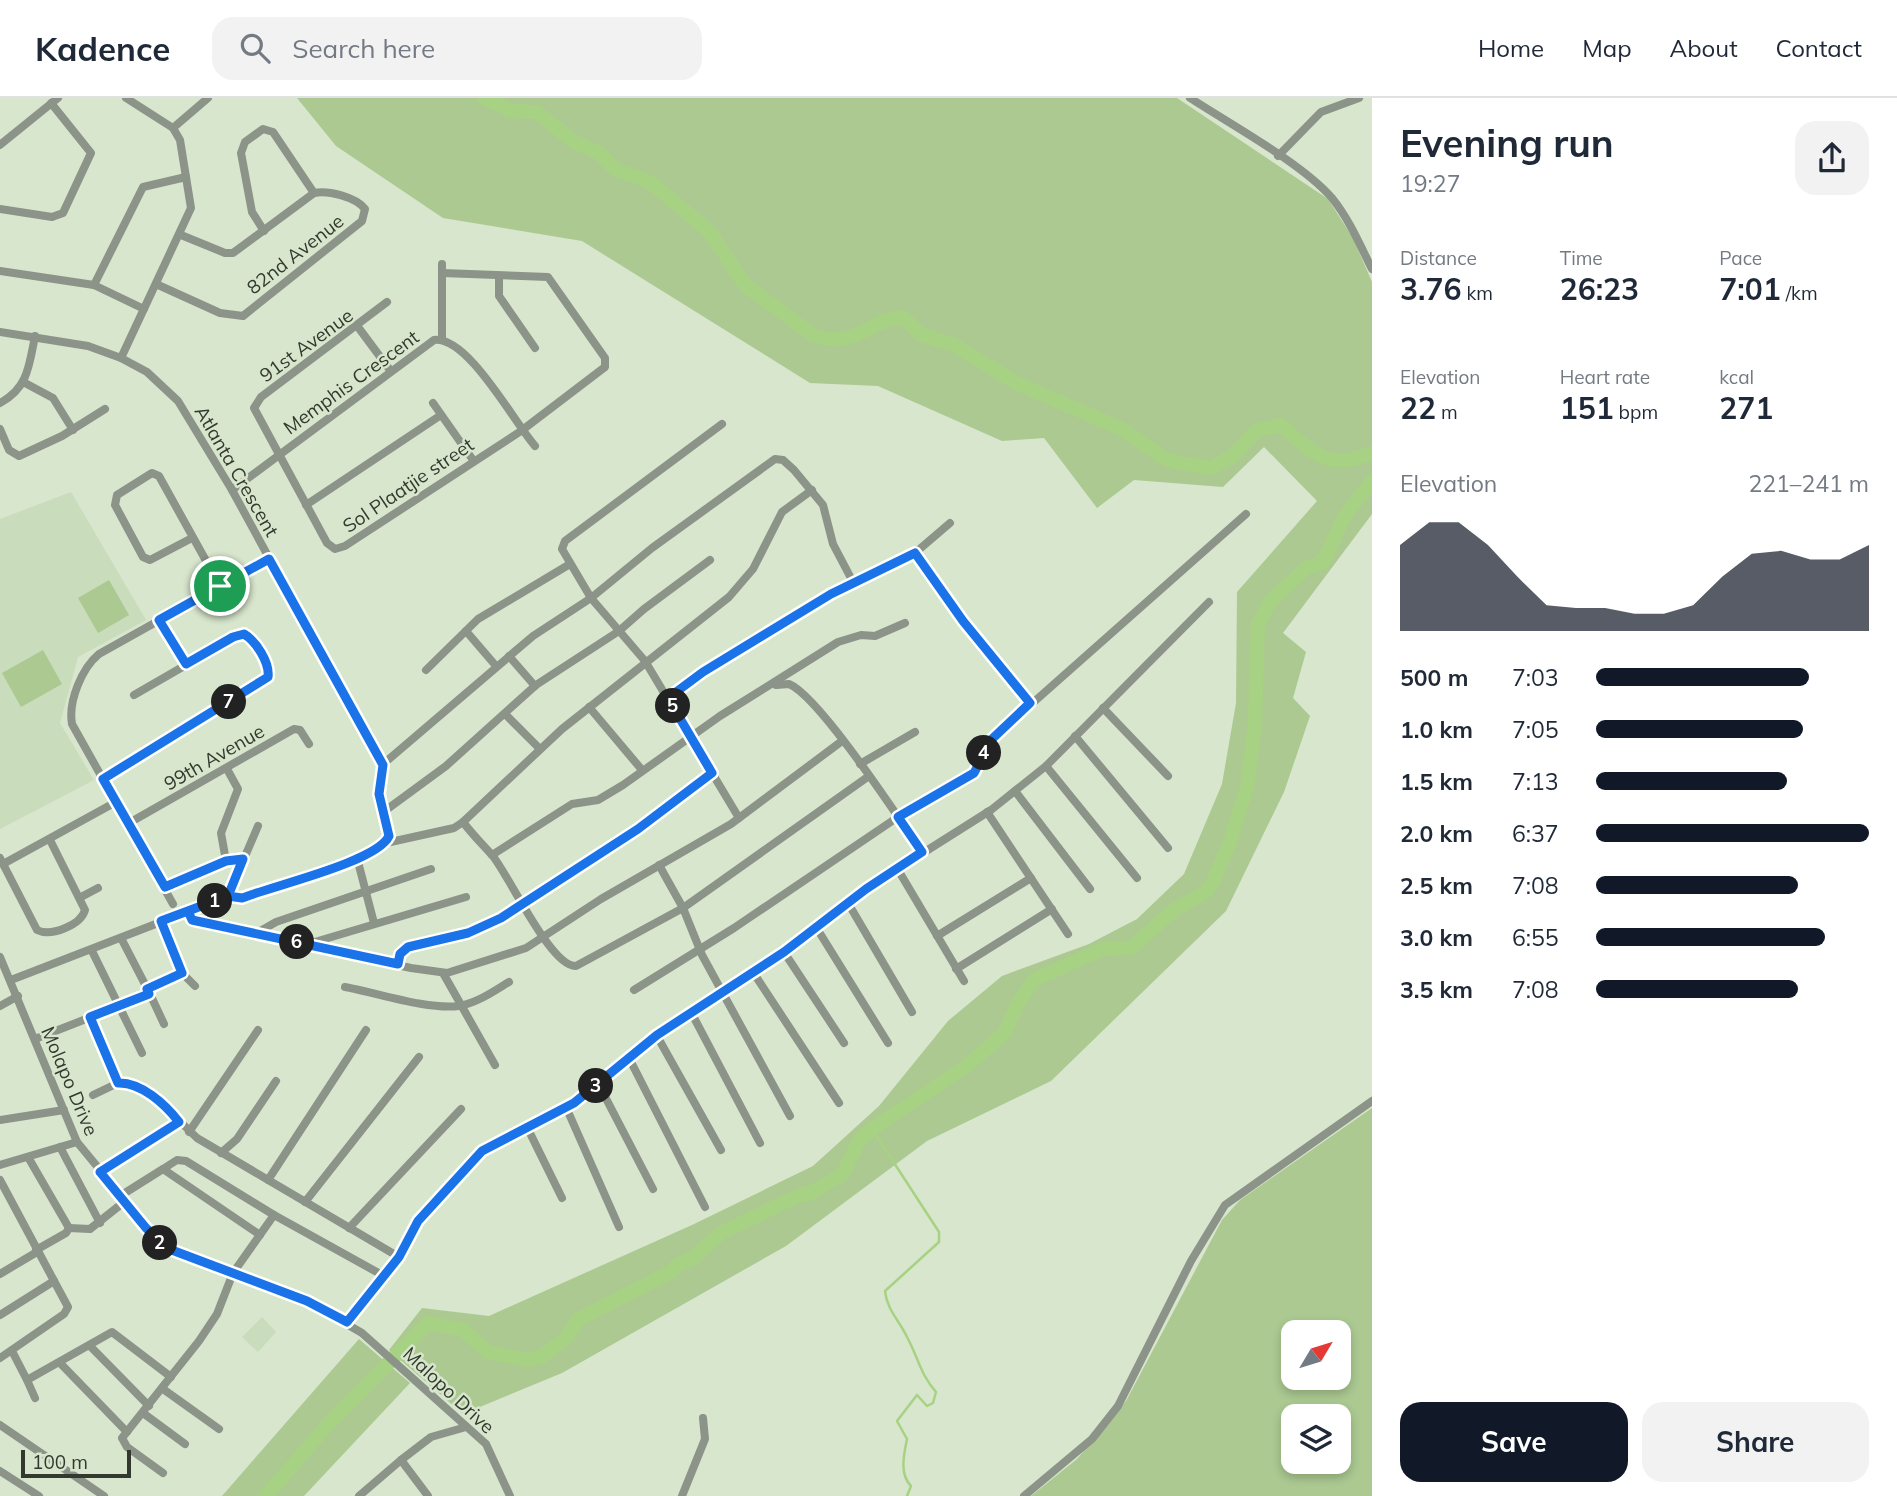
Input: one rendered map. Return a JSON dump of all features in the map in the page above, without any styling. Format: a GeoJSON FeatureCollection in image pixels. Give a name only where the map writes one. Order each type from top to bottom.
{"type":"FeatureCollection","features":[{"type":"Feature","properties":{"kind":"street"},"geometry":{"type":"LineString","coordinates":[[173,128],[208,98]]}},
{"type":"Feature","properties":{"kind":"street"},"geometry":{"type":"LineString","coordinates":[[1190,98],[1278,156],[1331,197],[1350,225],[1372,269]]}},
{"type":"Feature","properties":{"kind":"street"},"geometry":{"type":"LineString","coordinates":[[1278,156],[1321,112],[1359,98]]}},
{"type":"Feature","properties":{"kind":"street"},"geometry":{"type":"LineString","coordinates":[[121,358],[181,235],[191,208],[180,141],[173,128],[129,99]]}},
{"type":"Feature","properties":{"kind":"street"},"geometry":{"type":"LineString","coordinates":[[0,145],[55,101],[90,153],[66,209],[52,217],[0,209]]}},
{"type":"Feature","properties":{"kind":"street"},"geometry":{"type":"LineString","coordinates":[[264,231],[249,203],[241,153],[245,142],[263,129],[273,132],[314,192]]}},
{"type":"Feature","properties":{"kind":"street"},"geometry":{"type":"LineString","coordinates":[[94,285],[143,187],[186,177]]}},
{"type":"Feature","properties":{"kind":"street","name":"82nd Avenue"},"geometry":{"type":"LineString","coordinates":[[156,284],[220,313],[243,316],[365,217],[365,209],[358,201],[321,191],[314,192],[233,253],[225,253],[181,235]]}},
{"type":"Feature","properties":{"kind":"street"},"geometry":{"type":"LineString","coordinates":[[442,339],[442,269],[499,276],[499,296],[535,348]]}},
{"type":"Feature","properties":{"kind":"street"},"geometry":{"type":"LineString","coordinates":[[0,271],[94,285],[144,310]]}},
{"type":"Feature","properties":{"kind":"street","name":"Sol Plaatjie street"},"geometry":{"type":"LineString","coordinates":[[280,453],[327,543],[340,549],[521,430],[604,370],[606,362],[553,281],[542,276],[499,276]]}},
{"type":"Feature","properties":{"kind":"street","name":"91st Avenue"},"geometry":{"type":"LineString","coordinates":[[280,453],[254,413],[254,405],[387,302]]}},
{"type":"Feature","properties":{"kind":"street"},"geometry":{"type":"LineString","coordinates":[[358,327],[390,370]]}},
{"type":"Feature","properties":{"kind":"street","name":"Atlanta Crescent"},"geometry":{"type":"LineString","coordinates":[[0,332],[88,346],[121,358],[146,372],[178,401],[232,490],[383,765]]}},
{"type":"Feature","properties":{"kind":"street"},"geometry":{"type":"LineString","coordinates":[[0,403],[25,383],[35,336]]}},
{"type":"Feature","properties":{"kind":"street","name":"Memphis Crescent"},"geometry":{"type":"LineString","coordinates":[[232,490],[390,370],[422,347],[442,339],[465,352],[535,446]]}},
{"type":"Feature","properties":{"kind":"street"},"geometry":{"type":"LineString","coordinates":[[25,383],[53,398],[73,430]]}},
{"type":"Feature","properties":{"kind":"street"},"geometry":{"type":"LineString","coordinates":[[433,403],[473,460]]}},
{"type":"Feature","properties":{"kind":"street"},"geometry":{"type":"LineString","coordinates":[[0,429],[9,450],[19,456],[73,430],[106,409]]}},
{"type":"Feature","properties":{"kind":"street"},"geometry":{"type":"LineString","coordinates":[[306,505],[441,415]]}},
{"type":"Feature","properties":{"kind":"street"},"geometry":{"type":"LineString","coordinates":[[722,424],[565,541],[562,549],[592,598],[645,661],[739,818]]}},
{"type":"Feature","properties":{"kind":"street"},"geometry":{"type":"LineString","coordinates":[[386,843],[389,836],[379,794],[383,765],[496,666],[592,598],[652,548],[775,459],[783,460],[823,505],[833,544],[853,582]]}},
{"type":"Feature","properties":{"kind":"street"},"geometry":{"type":"LineString","coordinates":[[192,538],[158,557],[150,560],[143,557],[115,505],[117,495],[145,476],[156,474],[220,586]]}},
{"type":"Feature","properties":{"kind":"street"},"geometry":{"type":"LineString","coordinates":[[11,979],[92,951],[228,896],[242,898],[357,858],[386,843],[454,828],[589,707],[645,661],[681,636],[743,583],[782,512],[812,490]]}},
{"type":"Feature","properties":{"kind":"street"},"geometry":{"type":"LineString","coordinates":[[634,990],[898,817],[974,773],[992,739],[1247,514]]}},
{"type":"Feature","properties":{"kind":"street"},"geometry":{"type":"LineString","coordinates":[[668,698],[703,672],[853,582],[908,559],[950,523]]}},
{"type":"Feature","properties":{"kind":"street"},"geometry":{"type":"LineString","coordinates":[[915,553],[963,621],[1030,703]]}},
{"type":"Feature","properties":{"kind":"street"},"geometry":{"type":"LineString","coordinates":[[173,904],[130,823],[72,724],[72,710],[85,668],[99,654],[269,559]]}},
{"type":"Feature","properties":{"kind":"street"},"geometry":{"type":"LineString","coordinates":[[382,813],[438,773],[535,686],[619,631],[710,559]]}},
{"type":"Feature","properties":{"kind":"street"},"geometry":{"type":"LineString","coordinates":[[426,670],[466,631],[514,595],[570,564]]}},
{"type":"Feature","properties":{"kind":"street"},"geometry":{"type":"LineString","coordinates":[[347,1322],[399,1257],[418,1221],[482,1151],[566,1107],[631,1060],[657,1035],[784,952],[897,868],[1016,791],[1046,766],[1209,602]]}},
{"type":"Feature","properties":{"kind":"street"},"geometry":{"type":"LineString","coordinates":[[159,620],[186,664]]}},
{"type":"Feature","properties":{"kind":"street"},"geometry":{"type":"LineString","coordinates":[[492,855],[572,804],[598,800],[691,736],[838,642],[861,635],[875,635],[905,623]]}},
{"type":"Feature","properties":{"kind":"street"},"geometry":{"type":"LineString","coordinates":[[466,631],[496,666]]}},
{"type":"Feature","properties":{"kind":"street"},"geometry":{"type":"LineString","coordinates":[[103,779],[263,681],[269,670],[250,638],[244,634],[233,637],[134,695]]}},
{"type":"Feature","properties":{"kind":"street"},"geometry":{"type":"LineString","coordinates":[[509,656],[535,686]]}},
{"type":"Feature","properties":{"kind":"street"},"geometry":{"type":"LineString","coordinates":[[774,685],[789,684],[796,687],[860,764],[922,852]]}},
{"type":"Feature","properties":{"kind":"street"},"geometry":{"type":"LineString","coordinates":[[589,707],[642,770]]}},
{"type":"Feature","properties":{"kind":"street"},"geometry":{"type":"LineString","coordinates":[[1102,708],[1168,776]]}},
{"type":"Feature","properties":{"kind":"street"},"geometry":{"type":"LineString","coordinates":[[505,714],[540,749]]}},
{"type":"Feature","properties":{"kind":"street","name":"99th Avenue"},"geometry":{"type":"LineString","coordinates":[[130,823],[294,729],[300,730],[309,744]]}},
{"type":"Feature","properties":{"kind":"street"},"geometry":{"type":"LineString","coordinates":[[860,764],[915,732]]}},
{"type":"Feature","properties":{"kind":"street"},"geometry":{"type":"LineString","coordinates":[[1075,736],[1168,848]]}},
{"type":"Feature","properties":{"kind":"street"},"geometry":{"type":"LineString","coordinates":[[188,911],[195,922],[443,972],[526,948],[739,818],[842,741]]}},
{"type":"Feature","properties":{"kind":"street"},"geometry":{"type":"LineString","coordinates":[[1046,766],[1137,878]]}},
{"type":"Feature","properties":{"kind":"street"},"geometry":{"type":"LineString","coordinates":[[226,861],[221,833],[238,789],[228,769]]}},
{"type":"Feature","properties":{"kind":"street"},"geometry":{"type":"LineString","coordinates":[[398,964],[400,954],[408,947],[468,933],[501,918],[638,829],[712,773]]}},
{"type":"Feature","properties":{"kind":"street"},"geometry":{"type":"LineString","coordinates":[[463,822],[492,855],[543,936],[563,962],[570,966],[683,908],[869,776]]}},
{"type":"Feature","properties":{"kind":"street"},"geometry":{"type":"LineString","coordinates":[[1016,791],[1090,889]]}},
{"type":"Feature","properties":{"kind":"street"},"geometry":{"type":"LineString","coordinates":[[50,840],[81,897],[85,910],[83,916],[53,933],[43,933],[30,920],[1,861],[50,840],[116,802]]}},
{"type":"Feature","properties":{"kind":"street"},"geometry":{"type":"LineString","coordinates":[[987,812],[1068,934]]}},
{"type":"Feature","properties":{"kind":"street"},"geometry":{"type":"LineString","coordinates":[[228,896],[258,826]]}},
{"type":"Feature","properties":{"kind":"street"},"geometry":{"type":"LineString","coordinates":[[357,858],[374,923]]}},
{"type":"Feature","properties":{"kind":"street"},"geometry":{"type":"LineString","coordinates":[[165,887],[226,861],[243,859]]}},
{"type":"Feature","properties":{"kind":"street"},"geometry":{"type":"LineString","coordinates":[[659,866],[683,908],[699,948],[790,1116]]}},
{"type":"Feature","properties":{"kind":"street"},"geometry":{"type":"LineString","coordinates":[[897,868],[964,982]]}},
{"type":"Feature","properties":{"kind":"street"},"geometry":{"type":"LineString","coordinates":[[255,934],[276,922],[366,894],[431,869]]}},
{"type":"Feature","properties":{"kind":"street"},"geometry":{"type":"LineString","coordinates":[[937,936],[1031,878]]}},
{"type":"Feature","properties":{"kind":"street"},"geometry":{"type":"LineString","coordinates":[[81,897],[98,888]]}},
{"type":"Feature","properties":{"kind":"street"},"geometry":{"type":"LineString","coordinates":[[307,944],[466,897]]}},
{"type":"Feature","properties":{"kind":"street"},"geometry":{"type":"LineString","coordinates":[[848,903],[912,1012]]}},
{"type":"Feature","properties":{"kind":"street"},"geometry":{"type":"LineString","coordinates":[[956,969],[1052,909]]}},
{"type":"Feature","properties":{"kind":"street"},"geometry":{"type":"LineString","coordinates":[[161,921],[182,973],[195,986]]}},
{"type":"Feature","properties":{"kind":"street"},"geometry":{"type":"LineString","coordinates":[[816,927],[888,1043]]}},
{"type":"Feature","properties":{"kind":"street"},"geometry":{"type":"LineString","coordinates":[[121,938],[164,1024]]}},
{"type":"Feature","properties":{"kind":"street"},"geometry":{"type":"LineString","coordinates":[[92,951],[142,1053]]}},
{"type":"Feature","properties":{"kind":"street"},"geometry":{"type":"LineString","coordinates":[[784,952],[844,1043]]}},
{"type":"Feature","properties":{"kind":"street","name":"Molapo Drive"},"geometry":{"type":"LineString","coordinates":[[0,957],[76,1142],[156,1240],[169,1249],[307,1301],[347,1322],[380,1348]]}},
{"type":"Feature","properties":{"kind":"street"},"geometry":{"type":"LineString","coordinates":[[443,972],[495,1065]]}},
{"type":"Feature","properties":{"kind":"street"},"geometry":{"type":"LineString","coordinates":[[753,972],[839,1103]]}},
{"type":"Feature","properties":{"kind":"street"},"geometry":{"type":"LineString","coordinates":[[35,1039],[118,1005],[182,973]]}},
{"type":"Feature","properties":{"kind":"street"},"geometry":{"type":"LineString","coordinates":[[345,987],[432,1004],[460,1006],[477,1001],[509,982]]}},
{"type":"Feature","properties":{"kind":"street"},"geometry":{"type":"LineString","coordinates":[[0,1006],[18,996]]}},
{"type":"Feature","properties":{"kind":"street"},"geometry":{"type":"LineString","coordinates":[[691,1013],[760,1143]]}},
{"type":"Feature","properties":{"kind":"street"},"geometry":{"type":"LineString","coordinates":[[90,1017],[118,1083]]}},
{"type":"Feature","properties":{"kind":"street"},"geometry":{"type":"LineString","coordinates":[[189,1132],[258,1030]]}},
{"type":"Feature","properties":{"kind":"street"},"geometry":{"type":"LineString","coordinates":[[268,1180],[366,1030]]}},
{"type":"Feature","properties":{"kind":"street"},"geometry":{"type":"LineString","coordinates":[[657,1035],[721,1150]]}},
{"type":"Feature","properties":{"kind":"street"},"geometry":{"type":"LineString","coordinates":[[305,1202],[419,1057]]}},
{"type":"Feature","properties":{"kind":"street"},"geometry":{"type":"LineString","coordinates":[[631,1060],[705,1207]]}},
{"type":"Feature","properties":{"kind":"street"},"geometry":{"type":"LineString","coordinates":[[221,1153],[237,1139],[276,1081]]}},
{"type":"Feature","properties":{"kind":"street"},"geometry":{"type":"LineString","coordinates":[[93,1095],[118,1083],[130,1082],[161,1103],[189,1132],[221,1153],[399,1257]]}},
{"type":"Feature","properties":{"kind":"street"},"geometry":{"type":"LineString","coordinates":[[598,1084],[653,1189]]}},
{"type":"Feature","properties":{"kind":"street"},"geometry":{"type":"LineString","coordinates":[[1024,1496],[1092,1439],[1118,1406],[1191,1261],[1225,1205],[1372,1101]]}},
{"type":"Feature","properties":{"kind":"street"},"geometry":{"type":"LineString","coordinates":[[566,1107],[619,1227]]}},
{"type":"Feature","properties":{"kind":"street"},"geometry":{"type":"LineString","coordinates":[[349,1228],[461,1109]]}},
{"type":"Feature","properties":{"kind":"street"},"geometry":{"type":"LineString","coordinates":[[0,1120],[64,1110]]}},
{"type":"Feature","properties":{"kind":"street"},"geometry":{"type":"LineString","coordinates":[[100,1172],[179,1122]]}},
{"type":"Feature","properties":{"kind":"street"},"geometry":{"type":"LineString","coordinates":[[527,1127],[562,1198]]}},
{"type":"Feature","properties":{"kind":"street"},"geometry":{"type":"LineString","coordinates":[[0,1165],[76,1142]]}},
{"type":"Feature","properties":{"kind":"street"},"geometry":{"type":"LineString","coordinates":[[60,1147],[100,1223]]}},
{"type":"Feature","properties":{"kind":"street"},"geometry":{"type":"LineString","coordinates":[[28,1157],[69,1228]]}},
{"type":"Feature","properties":{"kind":"street"},"geometry":{"type":"LineString","coordinates":[[69,1228],[89,1229],[100,1223],[122,1199],[163,1169],[177,1160],[186,1161],[274,1215],[384,1276]]}},
{"type":"Feature","properties":{"kind":"street"},"geometry":{"type":"LineString","coordinates":[[163,1169],[260,1235]]}},
{"type":"Feature","properties":{"kind":"street"},"geometry":{"type":"LineString","coordinates":[[0,1180],[68,1310],[0,1358]]}},
{"type":"Feature","properties":{"kind":"street"},"geometry":{"type":"LineString","coordinates":[[163,1473],[123,1444],[127,1432],[163,1389],[217,1314],[233,1273],[274,1215]]}},
{"type":"Feature","properties":{"kind":"street"},"geometry":{"type":"LineString","coordinates":[[0,1274],[66,1233],[69,1228]]}},
{"type":"Feature","properties":{"kind":"street"},"geometry":{"type":"LineString","coordinates":[[0,1315],[54,1281]]}},
{"type":"Feature","properties":{"kind":"street"},"geometry":{"type":"LineString","coordinates":[[27,1380],[112,1332],[171,1377]]}},
{"type":"Feature","properties":{"kind":"street"},"geometry":{"type":"LineString","coordinates":[[90,1346],[146,1409],[185,1444]]}},
{"type":"Feature","properties":{"kind":"street","name":"Malopo Drive"},"geometry":{"type":"LineString","coordinates":[[380,1348],[486,1444],[510,1496]]}},
{"type":"Feature","properties":{"kind":"street"},"geometry":{"type":"LineString","coordinates":[[12,1351],[35,1398]]}},
{"type":"Feature","properties":{"kind":"street"},"geometry":{"type":"LineString","coordinates":[[61,1363],[127,1432]]}},
{"type":"Feature","properties":{"kind":"street"},"geometry":{"type":"LineString","coordinates":[[163,1389],[219,1429]]}},
{"type":"Feature","properties":{"kind":"street"},"geometry":{"type":"LineString","coordinates":[[682,1496],[705,1439],[703,1418]]}},
{"type":"Feature","properties":{"kind":"street"},"geometry":{"type":"LineString","coordinates":[[0,1425],[104,1496]]}},
{"type":"Feature","properties":{"kind":"street"},"geometry":{"type":"LineString","coordinates":[[361,1493],[431,1437],[466,1427]]}},
{"type":"Feature","properties":{"kind":"street"},"geometry":{"type":"LineString","coordinates":[[401,1460],[428,1496]]}},
{"type":"Feature","properties":{"kind":"street"},"geometry":{"type":"LineString","coordinates":[[0,1471],[39,1496]]}},
{"type":"Feature","properties":{"kind":"street"},"geometry":{"type":"LineString","coordinates":[[361,1493],[372,1496]]}},
{"type":"Feature","properties":{"kind":"shaded area"},"geometry":{"type":"Polygon","coordinates":[[[71,492],[146,620],[78,657],[60,723],[94,780],[0,829],[0,519],[71,492]]]}},
{"type":"Feature","properties":{"kind":"shaded area"},"geometry":{"type":"Polygon","coordinates":[[[262,1317],[276,1332],[258,1352],[242,1337],[262,1317]]]}},
{"type":"Feature","properties":{"kind":"green space"},"geometry":{"type":"Polygon","coordinates":[[[297,98],[1177,98],[1328,199],[1353,238],[1372,282],[1372,514],[1283,633],[1306,652],[1293,698],[1310,716],[1284,792],[1226,911],[1051,1081],[927,1141],[786,1246],[562,1373],[463,1414],[389,1350],[422,1308],[489,1316],[692,1225],[813,1166],[879,1106],[948,1021],[1002,976],[1089,944],[1137,919],[1184,874],[1222,784],[1236,703],[1237,592],[1317,501],[1264,447],[1223,487],[1134,480],[1097,508],[1044,438],[1002,441],[878,386],[810,383],[582,241],[443,218],[336,146],[297,98]]]}},
{"type":"Feature","properties":{"kind":"green space"},"geometry":{"type":"Polygon","coordinates":[[[109,580],[129,615],[98,633],[78,598],[109,580]]]}},
{"type":"Feature","properties":{"kind":"green space"},"geometry":{"type":"Polygon","coordinates":[[[43,650],[62,684],[21,707],[2,673],[43,650]]]}},
{"type":"Feature","properties":{"kind":"green space"},"geometry":{"type":"Polygon","coordinates":[[[1372,1108],[1372,1496],[1031,1496],[1077,1459],[1126,1401],[1222,1220],[1240,1200],[1372,1108]]]}},
{"type":"Feature","properties":{"kind":"green space"},"geometry":{"type":"Polygon","coordinates":[[[359,1339],[410,1383],[304,1496],[222,1496],[359,1339]]]}},
{"type":"Feature","properties":{"kind":"waterway"},"geometry":{"type":"LineString","coordinates":[[484,98],[512,111],[537,112],[574,142],[598,152],[615,169],[650,182],[709,231],[745,285],[813,335],[828,339],[852,337],[881,322],[903,317],[920,334],[954,345],[1018,384],[1122,429],[1164,458],[1175,462],[1211,468],[1233,456],[1257,430],[1281,425],[1312,451],[1332,460],[1356,458],[1372,453]]}},
{"type":"Feature","properties":{"kind":"waterway"},"geometry":{"type":"LineString","coordinates":[[266,1496],[331,1421],[428,1323],[463,1330],[488,1352],[527,1360],[543,1356],[566,1338],[579,1319],[671,1272],[677,1265],[693,1258],[721,1233],[802,1194],[809,1194],[843,1174],[859,1141],[872,1129],[964,1068],[1005,1033],[1017,1005],[1034,980],[1102,949],[1131,948],[1174,910],[1206,892],[1231,839],[1247,787],[1255,723],[1258,624],[1270,602],[1306,568],[1323,562],[1344,517],[1372,481]]}},
{"type":"Feature","properties":{"kind":"waterway"},"geometry":{"type":"LineString","coordinates":[[872,1129],[939,1232],[939,1242],[885,1291],[891,1309],[926,1379],[936,1392],[933,1403],[927,1406],[917,1395],[897,1421],[907,1439],[904,1470],[911,1486],[907,1496]]}},
{"type":"Feature","properties":{"kind":"route"},"geometry":{"type":"LineString","coordinates":[[220,586],[159,620],[186,664],[233,637],[244,634],[250,638],[267,664],[268,677],[103,779],[165,887],[226,861],[243,859],[228,896],[201,906],[188,911],[195,922],[398,964],[400,954],[408,947],[468,933],[501,918],[638,829],[712,773],[668,698],[703,672],[831,594],[908,559],[915,553],[963,621],[1030,703],[986,746],[982,762],[974,773],[957,780],[898,817],[922,852],[866,889],[784,952],[657,1035],[624,1065],[574,1103],[482,1151],[430,1205],[418,1221],[399,1257],[347,1322],[307,1301],[169,1249],[156,1240],[100,1172],[179,1122],[161,1103],[130,1082],[118,1083],[90,1017],[149,994],[147,989],[182,973],[161,921],[188,911],[228,896],[242,898],[337,867],[376,850],[386,843],[389,836],[379,794],[383,765],[312,642],[269,559],[220,586]]}}]}
